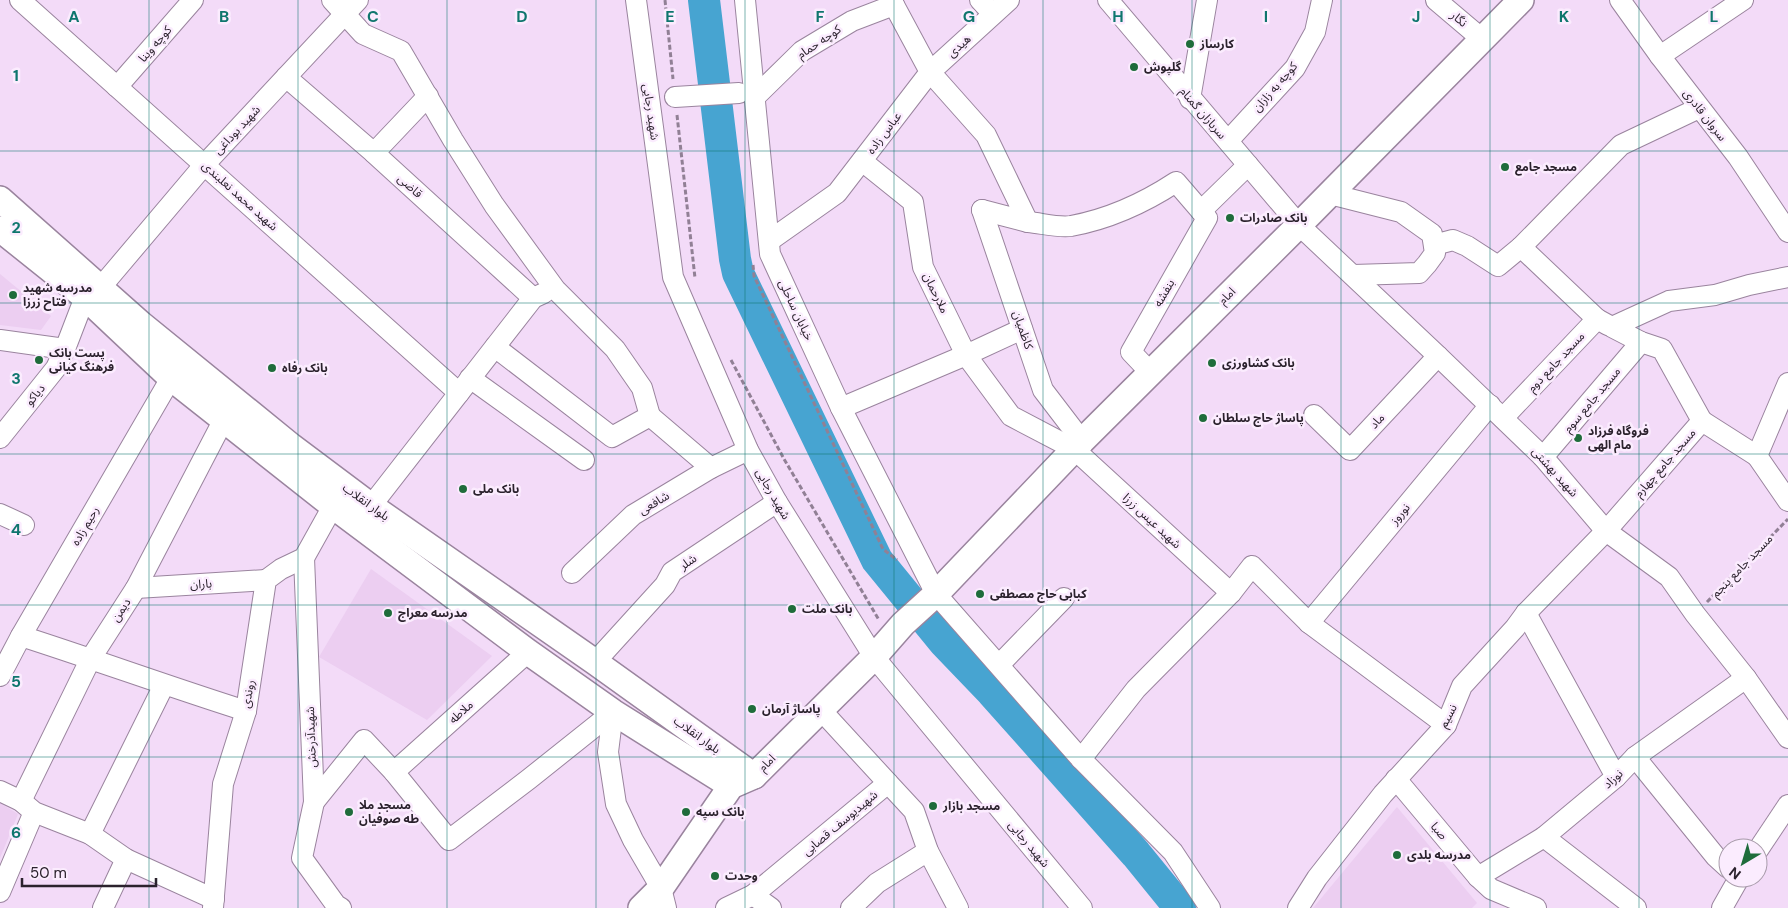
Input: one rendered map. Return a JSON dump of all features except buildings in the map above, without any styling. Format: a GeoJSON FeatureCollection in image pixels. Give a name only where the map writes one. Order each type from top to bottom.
{"type":"FeatureCollection","features":[{"type":"Feature","properties":{"kind":"main road","name":"امام"},"geometry":{"type":"LineString","coordinates":[[731,786],[754,776],[936,594],[1150,372],[1330,194],[1521,0]]}},
{"type":"Feature","properties":{"kind":"main road","name":"بلوار انقلاب"},"geometry":{"type":"LineString","coordinates":[[0,199],[93,292],[171,378],[223,421],[528,652],[613,712],[731,786]]}},
{"type":"Feature","properties":{"kind":"main road","name":"بلوار انقلاب"},"geometry":{"type":"LineString","coordinates":[[0,229],[141,324],[291,446],[371,506],[595,662],[754,776]]}},
{"type":"Feature","properties":{"kind":"main road"},"geometry":{"type":"LineString","coordinates":[[641,908],[663,898],[731,786]]}},
{"type":"Feature","properties":{"kind":"street","name":"شهید محمد نعلبندی"},"geometry":{"type":"LineString","coordinates":[[20,0],[205,164],[465,386],[584,460]]}},
{"type":"Feature","properties":{"kind":"street","name":"کوچه وینا"},"geometry":{"type":"LineString","coordinates":[[117,87],[193,0]]}},
{"type":"Feature","properties":{"kind":"street","name":"شهید رجایی"},"geometry":{"type":"LineString","coordinates":[[636,0],[673,277],[748,450],[777,502],[889,640],[1082,908]]}},
{"type":"Feature","properties":{"kind":"street","name":"خیابان ساحلی"},"geometry":{"type":"LineString","coordinates":[[745,0],[747,95],[770,254],[841,408],[936,594],[1081,759],[1173,852],[1210,908]]}},
{"type":"Feature","properties":{"kind":"street","name":"هیدی"},"geometry":{"type":"LineString","coordinates":[[930,72],[987,7],[1009,0]]}},
{"type":"Feature","properties":{"kind":"street","name":"سربازان گمنام"},"geometry":{"type":"LineString","coordinates":[[1108,0],[1299,225]]}},
{"type":"Feature","properties":{"kind":"street"},"geometry":{"type":"LineString","coordinates":[[1190,98],[1207,0]]}},
{"type":"Feature","properties":{"kind":"street","name":"کوچه به زازان"},"geometry":{"type":"LineString","coordinates":[[1228,141],[1295,68],[1315,32],[1322,0]]}},
{"type":"Feature","properties":{"kind":"street","name":"نگار"},"geometry":{"type":"LineString","coordinates":[[1436,0],[1482,39]]}},
{"type":"Feature","properties":{"kind":"street","name":"سروان قادری"},"geometry":{"type":"LineString","coordinates":[[1620,0],[1699,108],[1738,157],[1788,232]]}},
{"type":"Feature","properties":{"kind":"street"},"geometry":{"type":"LineString","coordinates":[[1660,56],[1743,0]]}},
{"type":"Feature","properties":{"kind":"street"},"geometry":{"type":"LineString","coordinates":[[892,2],[930,72],[986,135],[1028,222],[1070,226],[1117,213],[1147,200],[1176,182],[1201,211],[1248,165]]}},
{"type":"Feature","properties":{"kind":"street","name":"کوچه حمام"},"geometry":{"type":"LineString","coordinates":[[747,95],[802,51],[852,21],[892,2]]}},
{"type":"Feature","properties":{"kind":"street"},"geometry":{"type":"LineString","coordinates":[[345,5],[363,34],[401,50],[453,140],[494,205],[555,289],[615,350],[642,388],[650,416],[711,468]]}},
{"type":"Feature","properties":{"kind":"street","name":"شهید بوداغی"},"geometry":{"type":"LineString","coordinates":[[65,349],[93,292],[205,164],[286,77],[345,5]]}},
{"type":"Feature","properties":{"kind":"street","name":"عباس زاده"},"geometry":{"type":"LineString","coordinates":[[769,241],[837,193],[930,72]]}},
{"type":"Feature","properties":{"kind":"street","name":"قاضی"},"geometry":{"type":"LineString","coordinates":[[286,77],[374,153],[533,298]]}},
{"type":"Feature","properties":{"kind":"street"},"geometry":{"type":"LineString","coordinates":[[675,97],[747,95]]}},
{"type":"Feature","properties":{"kind":"street"},"geometry":{"type":"LineString","coordinates":[[374,153],[428,96]]}},
{"type":"Feature","properties":{"kind":"street"},"geometry":{"type":"LineString","coordinates":[[1434,245],[1453,240],[1468,246],[1498,266],[1521,247],[1621,145],[1699,108]]}},
{"type":"Feature","properties":{"kind":"street","name":"ملارحمان"},"geometry":{"type":"LineString","coordinates":[[862,161],[913,202],[924,267],[966,355],[1011,416],[1078,445]]}},
{"type":"Feature","properties":{"kind":"street"},"geometry":{"type":"LineString","coordinates":[[1330,194],[1401,212],[1432,234],[1435,253],[1419,272],[1353,275]]}},
{"type":"Feature","properties":{"kind":"street","name":"کاظمیان"},"geometry":{"type":"LineString","coordinates":[[1028,222],[982,210],[1043,390],[1078,445]]}},
{"type":"Feature","properties":{"kind":"street","name":"بنفشه"},"geometry":{"type":"LineString","coordinates":[[1150,372],[1131,352],[1207,218],[1201,211]]}},
{"type":"Feature","properties":{"kind":"street","name":"شهید بهشتی"},"geometry":{"type":"LineString","coordinates":[[1299,225],[1543,457],[1606,531],[1669,577],[1695,614],[1746,678],[1788,738]]}},
{"type":"Feature","properties":{"kind":"street"},"geometry":{"type":"LineString","coordinates":[[1521,247],[1604,323],[1641,342],[1662,349],[1702,422]]}},
{"type":"Feature","properties":{"kind":"street"},"geometry":{"type":"LineString","coordinates":[[1604,323],[1669,301],[1715,295],[1749,285],[1788,277]]}},
{"type":"Feature","properties":{"kind":"street"},"geometry":{"type":"LineString","coordinates":[[371,506],[533,298],[555,289]]}},
{"type":"Feature","properties":{"kind":"street","name":"مسجد جامع دوم"},"geometry":{"type":"LineString","coordinates":[[1496,412],[1604,323]]}},
{"type":"Feature","properties":{"kind":"street"},"geometry":{"type":"LineString","coordinates":[[841,408],[1022,329]]}},
{"type":"Feature","properties":{"kind":"street"},"geometry":{"type":"LineString","coordinates":[[0,340],[65,349]]}},
{"type":"Feature","properties":{"kind":"street","name":"مسجد جامع سوم"},"geometry":{"type":"LineString","coordinates":[[1543,457],[1641,342]]}},
{"type":"Feature","properties":{"kind":"street"},"geometry":{"type":"LineString","coordinates":[[495,347],[612,437],[650,416]]}},
{"type":"Feature","properties":{"kind":"street","name":"دیاکو"},"geometry":{"type":"LineString","coordinates":[[0,438],[56,368],[65,349]]}},
{"type":"Feature","properties":{"kind":"street","name":"ماد"},"geometry":{"type":"LineString","coordinates":[[1314,415],[1350,450],[1438,356]]}},
{"type":"Feature","properties":{"kind":"street","name":"رحیم زاده"},"geometry":{"type":"LineString","coordinates":[[0,676],[21,636],[171,378]]}},
{"type":"Feature","properties":{"kind":"street"},"geometry":{"type":"LineString","coordinates":[[1788,383],[1757,456],[1788,501]]}},
{"type":"Feature","properties":{"kind":"street","name":"نوروز"},"geometry":{"type":"LineString","coordinates":[[1309,623],[1496,412]]}},
{"type":"Feature","properties":{"kind":"street","name":"دیمن"},"geometry":{"type":"LineString","coordinates":[[0,892],[27,807],[91,658],[136,588],[223,421]]}},
{"type":"Feature","properties":{"kind":"street","name":"مسجد جامع چهارم"},"geometry":{"type":"LineString","coordinates":[[1606,531],[1702,422],[1757,456]]}},
{"type":"Feature","properties":{"kind":"street","name":"شهید عیس زرزا"},"geometry":{"type":"LineString","coordinates":[[1078,445],[1231,593]]}},
{"type":"Feature","properties":{"kind":"street","name":"شافعی"},"geometry":{"type":"LineString","coordinates":[[572,573],[633,515],[711,468],[748,450]]}},
{"type":"Feature","properties":{"kind":"street","name":"شلر"},"geometry":{"type":"LineString","coordinates":[[595,662],[665,584],[672,572],[777,502]]}},
{"type":"Feature","properties":{"kind":"street"},"geometry":{"type":"LineString","coordinates":[[266,580],[281,569],[304,558],[333,506]]}},
{"type":"Feature","properties":{"kind":"street"},"geometry":{"type":"LineString","coordinates":[[0,514],[24,525]]}},
{"type":"Feature","properties":{"kind":"street","name":"نسیم"},"geometry":{"type":"LineString","coordinates":[[1298,908],[1317,878],[1383,794],[1446,725],[1462,686],[1515,628],[1526,613],[1606,531]]}},
{"type":"Feature","properties":{"kind":"street","name":"شهیدآذرخش"},"geometry":{"type":"LineString","coordinates":[[304,558],[314,802],[302,858],[337,907]]}},
{"type":"Feature","properties":{"kind":"street"},"geometry":{"type":"LineString","coordinates":[[1081,759],[1136,688],[1231,593],[1252,566],[1309,623],[1446,725]]}},
{"type":"Feature","properties":{"kind":"street","name":"باران"},"geometry":{"type":"LineString","coordinates":[[136,588],[266,580]]}},
{"type":"Feature","properties":{"kind":"street","name":"روندی"},"geometry":{"type":"LineString","coordinates":[[214,903],[223,784],[246,711],[266,580]]}},
{"type":"Feature","properties":{"kind":"street"},"geometry":{"type":"LineString","coordinates":[[999,665],[1064,598]]}},
{"type":"Feature","properties":{"kind":"street"},"geometry":{"type":"LineString","coordinates":[[1526,613],[1616,778]]}},
{"type":"Feature","properties":{"kind":"street"},"geometry":{"type":"LineString","coordinates":[[21,636],[246,711]]}},
{"type":"Feature","properties":{"kind":"street","name":"ملاطه"},"geometry":{"type":"LineString","coordinates":[[394,772],[528,652]]}},
{"type":"Feature","properties":{"kind":"street","name":"نوزاد"},"geometry":{"type":"LineString","coordinates":[[1478,877],[1544,837],[1616,778],[1635,757],[1746,678]]}},
{"type":"Feature","properties":{"kind":"street"},"geometry":{"type":"LineString","coordinates":[[90,834],[164,685]]}},
{"type":"Feature","properties":{"kind":"street"},"geometry":{"type":"LineString","coordinates":[[820,709],[888,783]]}},
{"type":"Feature","properties":{"kind":"street"},"geometry":{"type":"LineString","coordinates":[[314,802],[364,740],[394,772],[449,840],[613,712]]}},
{"type":"Feature","properties":{"kind":"street"},"geometry":{"type":"LineString","coordinates":[[613,712],[608,752],[616,804],[663,898]]}},
{"type":"Feature","properties":{"kind":"street"},"geometry":{"type":"LineString","coordinates":[[1635,757],[1718,859]]}},
{"type":"Feature","properties":{"kind":"street","name":"صبا"},"geometry":{"type":"LineString","coordinates":[[1396,779],[1478,877],[1491,889],[1536,908]]}},
{"type":"Feature","properties":{"kind":"street","name":"شهیدیوسف قصابی"},"geometry":{"type":"LineString","coordinates":[[726,908],[753,894],[888,783],[914,811],[928,851],[958,908]]}},
{"type":"Feature","properties":{"kind":"street"},"geometry":{"type":"LineString","coordinates":[[0,791],[27,807],[90,834],[126,859],[214,903]]}},
{"type":"Feature","properties":{"kind":"street"},"geometry":{"type":"LineString","coordinates":[[1766,838],[1788,806]]}},
{"type":"Feature","properties":{"kind":"street"},"geometry":{"type":"LineString","coordinates":[[1544,837],[1636,908]]}},
{"type":"Feature","properties":{"kind":"street"},"geometry":{"type":"LineString","coordinates":[[851,908],[877,884],[928,851]]}},
{"type":"Feature","properties":{"kind":"street"},"geometry":{"type":"LineString","coordinates":[[104,908],[126,859]]}},
{"type":"Feature","properties":{"kind":"street"},"geometry":{"type":"LineString","coordinates":[[1722,908],[1733,888]]}},
{"type":"Feature","properties":{"kind":"street"},"geometry":{"type":"LineString","coordinates":[[753,894],[771,908]]}},
{"type":"Feature","properties":{"kind":"path"},"geometry":{"type":"LineString","coordinates":[[665,0],[696,286]]}},
{"type":"Feature","properties":{"kind":"path"},"geometry":{"type":"LineString","coordinates":[[729,356],[784,458],[889,640]]}},
{"type":"Feature","properties":{"kind":"path","name":"مسجد جامع پنجم"},"geometry":{"type":"LineString","coordinates":[[1695,614],[1788,518]]}},
{"type":"Feature","properties":{"kind":"shaded area","name":"مدرسه شهید فتاح زرزا"},"geometry":{"type":"Polygon","coordinates":[[[0,274],[51,316],[41,330],[0,325],[0,274]]]}},
{"type":"Feature","properties":{"kind":"shaded area","name":"مدرسه معراج"},"geometry":{"type":"Polygon","coordinates":[[[371,569],[492,656],[427,720],[319,657],[371,569]]]}},
{"type":"Feature","properties":{"kind":"shaded area"},"geometry":{"type":"Polygon","coordinates":[[[0,803],[18,814],[0,858],[0,803]]]}},
{"type":"Feature","properties":{"kind":"shaded area","name":"مدرسه بلدی"},"geometry":{"type":"Polygon","coordinates":[[[1397,807],[1477,903],[1472,908],[1313,908],[1397,807]]]}},
{"type":"Feature","properties":{"kind":"waterway"},"geometry":{"type":"LineString","coordinates":[[704,0],[738,273],[877,560],[944,642],[992,692],[1136,854],[1180,908]]}},
{"type":"Feature","properties":{"kind":"place","name":"کارساز"},"geometry":{"type":"Point","coordinates":[1190,44]}},
{"type":"Feature","properties":{"kind":"place","name":"گلپوش"},"geometry":{"type":"Point","coordinates":[1134,67]}},
{"type":"Feature","properties":{"kind":"place","name":"مسجد جامع"},"geometry":{"type":"Point","coordinates":[1505,167]}},
{"type":"Feature","properties":{"kind":"place","name":"بانک صادرات"},"geometry":{"type":"Point","coordinates":[1230,218]}},
{"type":"Feature","properties":{"kind":"place","name":"مدرسه شهید فتاح زرزا"},"geometry":{"type":"Point","coordinates":[13,295]}},
{"type":"Feature","properties":{"kind":"place","name":"پست بانک فرهنگ کیانی"},"geometry":{"type":"Point","coordinates":[39,360]}},
{"type":"Feature","properties":{"kind":"place","name":"بانک کشاورزی"},"geometry":{"type":"Point","coordinates":[1212,363]}},
{"type":"Feature","properties":{"kind":"place","name":"بانک رفاه"},"geometry":{"type":"Point","coordinates":[272,368]}},
{"type":"Feature","properties":{"kind":"place","name":"پاساژ حاج سلطان"},"geometry":{"type":"Point","coordinates":[1203,418]}},
{"type":"Feature","properties":{"kind":"place","name":"فروگاه فرزاد مام الهی"},"geometry":{"type":"Point","coordinates":[1578,438]}},
{"type":"Feature","properties":{"kind":"place","name":"بانک ملی"},"geometry":{"type":"Point","coordinates":[463,489]}},
{"type":"Feature","properties":{"kind":"place","name":"کبابی حاج مصطفی"},"geometry":{"type":"Point","coordinates":[980,594]}},
{"type":"Feature","properties":{"kind":"place","name":"بانک ملت"},"geometry":{"type":"Point","coordinates":[792,609]}},
{"type":"Feature","properties":{"kind":"place","name":"مدرسه معراج"},"geometry":{"type":"Point","coordinates":[388,613]}},
{"type":"Feature","properties":{"kind":"place","name":"پاساژ آرمان"},"geometry":{"type":"Point","coordinates":[752,709]}},
{"type":"Feature","properties":{"kind":"place","name":"مسجد بازار"},"geometry":{"type":"Point","coordinates":[933,806]}},
{"type":"Feature","properties":{"kind":"place","name":"مسجد ملا طه صوفیان"},"geometry":{"type":"Point","coordinates":[349,812]}},
{"type":"Feature","properties":{"kind":"place","name":"بانک سپه"},"geometry":{"type":"Point","coordinates":[686,812]}},
{"type":"Feature","properties":{"kind":"place","name":"مدرسه بلدی"},"geometry":{"type":"Point","coordinates":[1397,855]}},
{"type":"Feature","properties":{"kind":"place","name":"وحدت"},"geometry":{"type":"Point","coordinates":[715,876]}}]}
